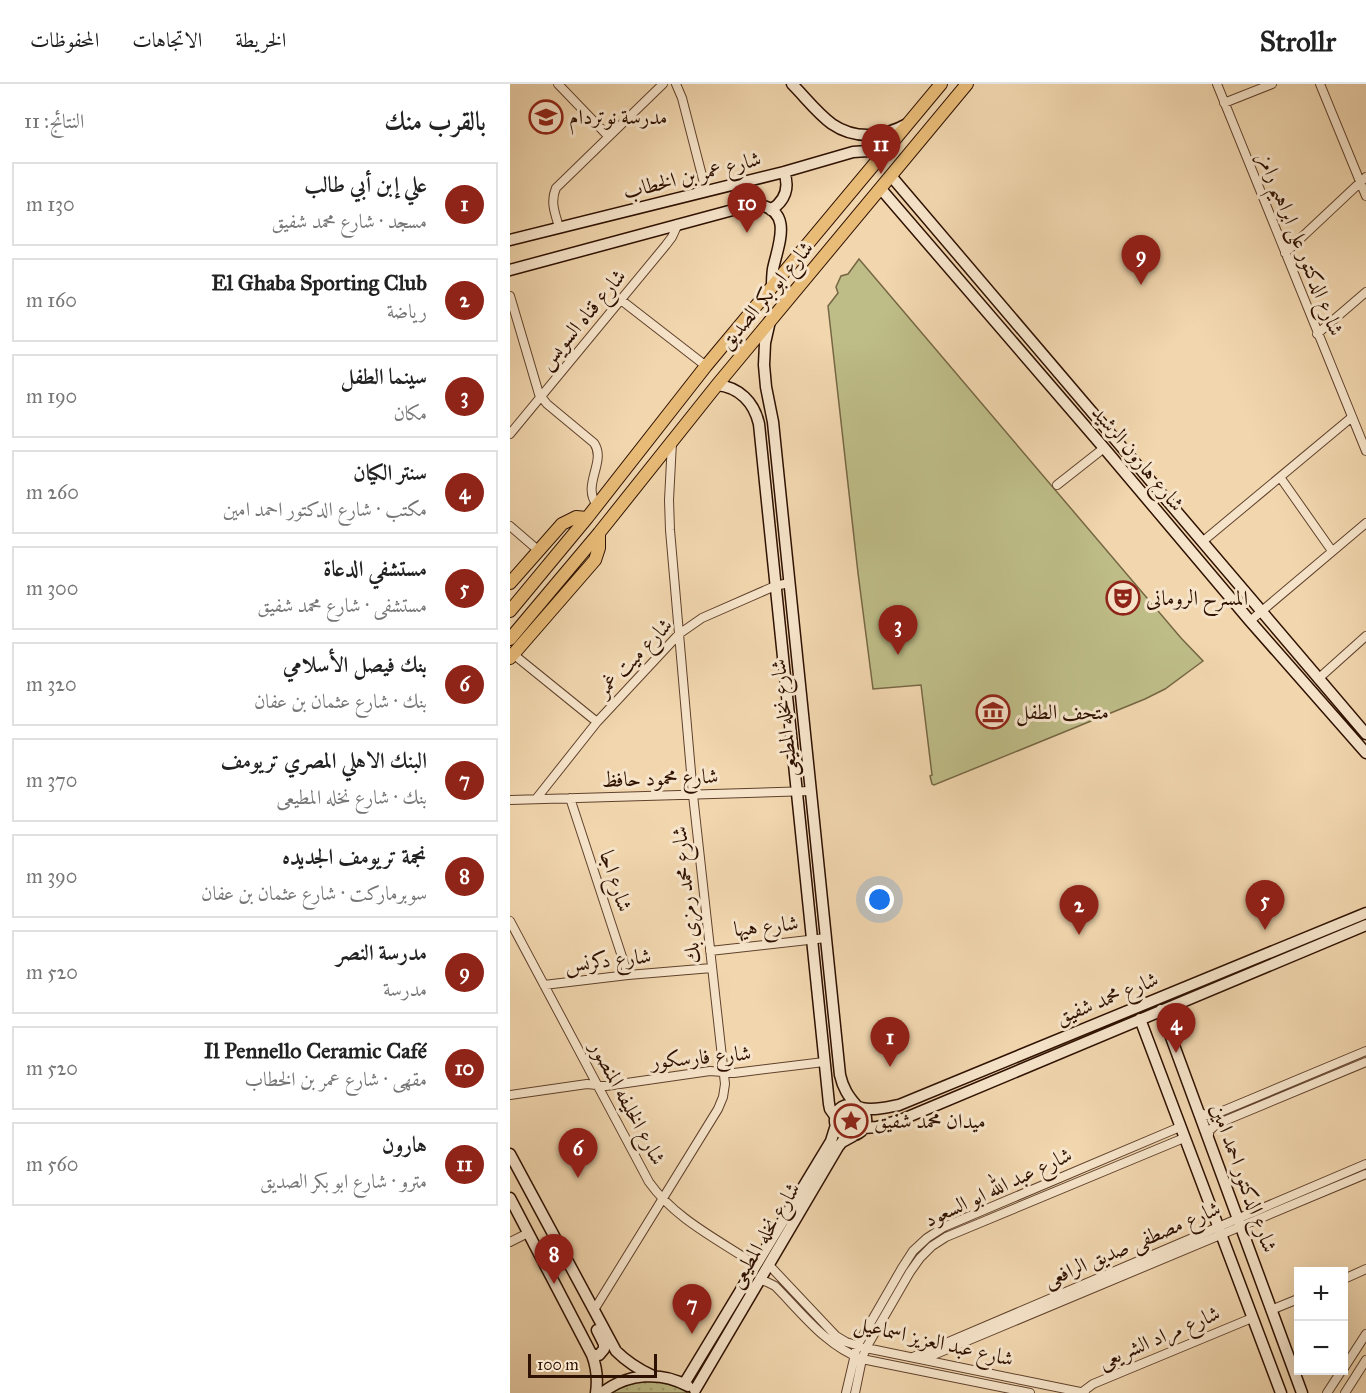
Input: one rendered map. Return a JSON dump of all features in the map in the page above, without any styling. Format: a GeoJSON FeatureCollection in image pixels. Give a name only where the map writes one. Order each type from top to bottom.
{"type":"FeatureCollection","features":[{"type":"Feature","properties":{"kind":"main road","name":"شارع ابو بكر الصديق"},"geometry":{"type":"LineString","coordinates":[[510,611],[587,518],[706,366],[941,84]]}},
{"type":"Feature","properties":{"kind":"main road","name":"شارع ابو بكر الصديق"},"geometry":{"type":"LineString","coordinates":[[510,639],[967,84]]}},
{"type":"Feature","properties":{"kind":"main road"},"geometry":{"type":"LineString","coordinates":[[510,583],[562,524],[576,517],[587,518]]}},
{"type":"Feature","properties":{"kind":"main road","name":"شارع ابو بكر الصديق"},"geometry":{"type":"LineString","coordinates":[[512,656],[595,560],[599,548],[599,533]]}},
{"type":"Feature","properties":{"kind":"street"},"geometry":{"type":"LineString","coordinates":[[558,84],[608,136]]}},
{"type":"Feature","properties":{"kind":"street"},"geometry":{"type":"LineString","coordinates":[[559,227],[552,203],[556,188],[663,84]]}},
{"type":"Feature","properties":{"kind":"street"},"geometry":{"type":"LineString","coordinates":[[676,84],[682,98],[706,191]]}},
{"type":"Feature","properties":{"kind":"street","name":"شارع الدكتور على ابراهيم رامز"},"geometry":{"type":"LineString","coordinates":[[1217,84],[1366,451]]}},
{"type":"Feature","properties":{"kind":"street"},"geometry":{"type":"LineString","coordinates":[[1224,103],[1272,84]]}},
{"type":"Feature","properties":{"kind":"street"},"geometry":{"type":"LineString","coordinates":[[1320,84],[1363,180],[1366,196]]}},
{"type":"Feature","properties":{"kind":"street"},"geometry":{"type":"LineString","coordinates":[[798,86],[829,122],[848,131],[875,135],[908,124]]}},
{"type":"Feature","properties":{"kind":"street","name":"شارع عمر بن الخطاب"},"geometry":{"type":"LineString","coordinates":[[510,240],[784,172],[853,152],[868,151],[882,155]]}},
{"type":"Feature","properties":{"kind":"street"},"geometry":{"type":"LineString","coordinates":[[772,288],[781,228],[777,216],[771,210],[786,192],[787,182],[784,172]]}},
{"type":"Feature","properties":{"kind":"street","name":"شارع هارون الرشيد"},"geometry":{"type":"LineString","coordinates":[[891,176],[1366,734]]}},
{"type":"Feature","properties":{"kind":"street"},"geometry":{"type":"LineString","coordinates":[[1285,253],[1363,180]]}},
{"type":"Feature","properties":{"kind":"street","name":"شارع هارون الرشيد"},"geometry":{"type":"LineString","coordinates":[[880,189],[1366,753]]}},
{"type":"Feature","properties":{"kind":"street","name":"شارع عمر بن الخطاب"},"geometry":{"type":"LineString","coordinates":[[510,270],[751,204],[764,205],[771,210]]}},
{"type":"Feature","properties":{"kind":"street","name":"شارع قناه السويس"},"geometry":{"type":"LineString","coordinates":[[510,434],[671,240],[678,224]]}},
{"type":"Feature","properties":{"kind":"street"},"geometry":{"type":"LineString","coordinates":[[1317,334],[1366,292]]}},
{"type":"Feature","properties":{"kind":"street"},"geometry":{"type":"LineString","coordinates":[[510,296],[536,388],[541,397],[599,451],[592,487],[592,500],[597,505]]}},
{"type":"Feature","properties":{"kind":"street"},"geometry":{"type":"LineString","coordinates":[[621,300],[706,366]]}},
{"type":"Feature","properties":{"kind":"street","name":"شارع نخله المطيعى"},"geometry":{"type":"LineString","coordinates":[[770,321],[764,370],[773,422],[840,1075],[843,1087],[859,1107]]}},
{"type":"Feature","properties":{"kind":"street","name":"شارع نخله المطيعى"},"geometry":{"type":"LineString","coordinates":[[697,1391],[835,1144],[836,1120],[829,1104],[824,1062],[758,419],[752,406],[743,395],[730,388],[717,385]]}},
{"type":"Feature","properties":{"kind":"street"},"geometry":{"type":"LineString","coordinates":[[1202,542],[1352,417]]}},
{"type":"Feature","properties":{"kind":"street"},"geometry":{"type":"LineString","coordinates":[[1057,486],[1114,439]]}},
{"type":"Feature","properties":{"kind":"street","name":"شارع محمد رمزى بك"},"geometry":{"type":"LineString","coordinates":[[595,1313],[718,1109],[725,1084],[693,795],[679,634],[669,510],[672,441]]}},
{"type":"Feature","properties":{"kind":"street"},"geometry":{"type":"LineString","coordinates":[[1280,477],[1332,551]]}},
{"type":"Feature","properties":{"kind":"street"},"geometry":{"type":"LineString","coordinates":[[1250,621],[1366,522]]}},
{"type":"Feature","properties":{"kind":"street"},"geometry":{"type":"LineString","coordinates":[[510,526],[539,551]]}},
{"type":"Feature","properties":{"kind":"street","name":"شارع ميت غمر"},"geometry":{"type":"LineString","coordinates":[[536,799],[597,722],[679,634],[702,618],[775,586],[789,583]]}},
{"type":"Feature","properties":{"kind":"street"},"geometry":{"type":"LineString","coordinates":[[1318,679],[1366,636]]}},
{"type":"Feature","properties":{"kind":"street"},"geometry":{"type":"LineString","coordinates":[[512,656],[597,722]]}},
{"type":"Feature","properties":{"kind":"street","name":"شارع محمود حافظ"},"geometry":{"type":"LineString","coordinates":[[510,800],[811,791]]}},
{"type":"Feature","properties":{"kind":"street","name":"شارع اجا"},"geometry":{"type":"LineString","coordinates":[[570,798],[628,975]]}},
{"type":"Feature","properties":{"kind":"street","name":"شارع محمد شفيق"},"geometry":{"type":"LineString","coordinates":[[859,1107],[878,1108],[899,1105],[1366,913]]}},
{"type":"Feature","properties":{"kind":"street","name":"شارع الخليفه المنصور"},"geometry":{"type":"LineString","coordinates":[[510,921],[649,1182],[677,1213],[756,1265]]}},
{"type":"Feature","properties":{"kind":"street","name":"شارع محمد شفيق"},"geometry":{"type":"LineString","coordinates":[[864,1128],[882,1126],[903,1119],[1366,925]]}},
{"type":"Feature","properties":{"kind":"street","name":"شارع هيها"},"geometry":{"type":"LineString","coordinates":[[710,951],[826,938]]}},
{"type":"Feature","properties":{"kind":"street","name":"شارع دكرنس"},"geometry":{"type":"LineString","coordinates":[[544,985],[712,968]]}},
{"type":"Feature","properties":{"kind":"street","name":"شارع الدكتور احمد امين"},"geometry":{"type":"LineString","coordinates":[[1161,1010],[1302,1393]]}},
{"type":"Feature","properties":{"kind":"street","name":"شارع الدكتور احمد امين"},"geometry":{"type":"LineString","coordinates":[[1140,1019],[1281,1393]]}},
{"type":"Feature","properties":{"kind":"street"},"geometry":{"type":"LineString","coordinates":[[1198,1112],[1213,1115],[1366,1051]]}},
{"type":"Feature","properties":{"kind":"street","name":"شارع فارسكور"},"geometry":{"type":"LineString","coordinates":[[510,1095],[587,1084],[610,1085],[710,1071],[734,1073],[824,1062]]}},
{"type":"Feature","properties":{"kind":"street"},"geometry":{"type":"LineString","coordinates":[[1208,1138],[1210,1130],[1216,1124],[1366,1062]]}},
{"type":"Feature","properties":{"kind":"street"},"geometry":{"type":"LineString","coordinates":[[848,1105],[859,1107],[864,1111],[866,1120],[861,1132],[849,1136],[840,1132],[836,1120],[840,1108],[848,1105]]}},
{"type":"Feature","properties":{"kind":"street"},"geometry":{"type":"LineString","coordinates":[[878,1108],[877,1118],[882,1126]]}},
{"type":"Feature","properties":{"kind":"street","name":"شارع عبد الله ابو السعود"},"geometry":{"type":"LineString","coordinates":[[846,1393],[862,1347],[902,1268],[913,1251],[927,1238],[944,1227],[1180,1126]]}},
{"type":"Feature","properties":{"kind":"street","name":"شارع نخله المطيعى"},"geometry":{"type":"LineString","coordinates":[[684,1384],[756,1265],[835,1144],[853,1136]]}},
{"type":"Feature","properties":{"kind":"street","name":"شارع عبد الله ابو السعود"},"geometry":{"type":"LineString","coordinates":[[862,1347],[910,1272],[932,1246],[946,1237],[1184,1138]]}},
{"type":"Feature","properties":{"kind":"street"},"geometry":{"type":"LineString","coordinates":[[510,1154],[616,1351],[626,1362],[653,1376]]}},
{"type":"Feature","properties":{"kind":"street","name":"شارع مصطفى صديق الرافعى"},"geometry":{"type":"LineString","coordinates":[[1239,1223],[1366,1164]]}},
{"type":"Feature","properties":{"kind":"street","name":"شارع مصطفى صديق الرافعى"},"geometry":{"type":"LineString","coordinates":[[913,1357],[1239,1223],[1366,1174]]}},
{"type":"Feature","properties":{"kind":"street"},"geometry":{"type":"LineString","coordinates":[[510,1198],[592,1355],[598,1378],[596,1393]]}},
{"type":"Feature","properties":{"kind":"street","name":"شارع مصطفى صديق الرافعى"},"geometry":{"type":"LineString","coordinates":[[924,1359],[1220,1231]]}},
{"type":"Feature","properties":{"kind":"street"},"geometry":{"type":"LineString","coordinates":[[510,1242],[528,1233]]}},
{"type":"Feature","properties":{"kind":"street","name":"شارع عبد العزيز اسماعيل"},"geometry":{"type":"LineString","coordinates":[[769,1265],[836,1336],[862,1347],[1082,1393]]}},
{"type":"Feature","properties":{"kind":"street"},"geometry":{"type":"LineString","coordinates":[[1348,1277],[1366,1269]]}},
{"type":"Feature","properties":{"kind":"street","name":"شارع عبد العزيز اسماعيل"},"geometry":{"type":"LineString","coordinates":[[760,1280],[775,1286],[831,1343],[858,1358],[1029,1393]]}},
{"type":"Feature","properties":{"kind":"street"},"geometry":{"type":"LineString","coordinates":[[1271,1310],[1294,1301]]}},
{"type":"Feature","properties":{"kind":"street"},"geometry":{"type":"LineString","coordinates":[[592,1355],[599,1355],[604,1349],[595,1325],[595,1313]]}},
{"type":"Feature","properties":{"kind":"street","name":"شارع مراد الشريعى"},"geometry":{"type":"LineString","coordinates":[[1082,1393],[1093,1384],[1252,1318]]}},
{"type":"Feature","properties":{"kind":"street"},"geometry":{"type":"LineString","coordinates":[[1348,1361],[1366,1334]]}},
{"type":"Feature","properties":{"kind":"street","name":"شارع عبد الله ابو السعود"},"geometry":{"type":"LineString","coordinates":[[855,1393],[858,1358]]}},
{"type":"Feature","properties":{"kind":"street"},"geometry":{"type":"LineString","coordinates":[[1345,1393],[1366,1360]]}},
{"type":"Feature","properties":{"kind":"street"},"geometry":{"type":"LineString","coordinates":[[1327,1393],[1339,1375]]}},
{"type":"Feature","properties":{"kind":"street"},"geometry":{"type":"LineString","coordinates":[[602,1393],[620,1382],[636,1377],[653,1376],[669,1378],[697,1391]]}},
{"type":"Feature","properties":{"kind":"shaded area"},"geometry":{"type":"Polygon","coordinates":[[[859,259],[1203,661],[1165,689],[1145,699],[934,785],[930,776],[932,775],[921,685],[873,689],[828,306],[838,293],[836,287],[841,276],[848,274],[859,259]]]}},
{"type":"Feature","properties":{"kind":"shaded area"},"geometry":{"type":"Polygon","coordinates":[[[650,1381],[670,1384],[689,1393],[611,1393],[630,1384],[650,1381]]]}},
{"type":"Feature","properties":{"kind":"place","name":"مدرسة نوتردام"},"geometry":{"type":"Point","coordinates":[546,117]}},
{"type":"Feature","properties":{"kind":"place","name":"هارون"},"geometry":{"type":"Point","coordinates":[881,174]}},
{"type":"Feature","properties":{"kind":"place","name":"Il Pennello Ceramic Café"},"geometry":{"type":"Point","coordinates":[747,233]}},
{"type":"Feature","properties":{"kind":"place","name":"مدرسة النصر"},"geometry":{"type":"Point","coordinates":[1141,285]}},
{"type":"Feature","properties":{"kind":"place","name":"المسرح الرومانى"},"geometry":{"type":"Point","coordinates":[1123,598]}},
{"type":"Feature","properties":{"kind":"place","name":"سينما الطفل"},"geometry":{"type":"Point","coordinates":[898,655]}},
{"type":"Feature","properties":{"kind":"place","name":"متحف الطفل"},"geometry":{"type":"Point","coordinates":[993,712]}},
{"type":"Feature","properties":{"kind":"place","name":"مستشفي الدعاة"},"geometry":{"type":"Point","coordinates":[1265,930]}},
{"type":"Feature","properties":{"kind":"place","name":"El Ghaba Sporting Club"},"geometry":{"type":"Point","coordinates":[1079,935]}},
{"type":"Feature","properties":{"kind":"place","name":"سنتر الكيان"},"geometry":{"type":"Point","coordinates":[1176,1053]}},
{"type":"Feature","properties":{"kind":"place","name":"علي إبن أبي طالب"},"geometry":{"type":"Point","coordinates":[890,1067]}},
{"type":"Feature","properties":{"kind":"place","name":"ميدان محمد شفيق"},"geometry":{"type":"Point","coordinates":[851,1121]}},
{"type":"Feature","properties":{"kind":"place","name":"بنك فيصل الأسلامي"},"geometry":{"type":"Point","coordinates":[578,1178]}},
{"type":"Feature","properties":{"kind":"place","name":"نجمة تريومف الجديده"},"geometry":{"type":"Point","coordinates":[554,1284]}},
{"type":"Feature","properties":{"kind":"place","name":"البنك الاهلي المصري تريومف"},"geometry":{"type":"Point","coordinates":[692,1334]}}]}
